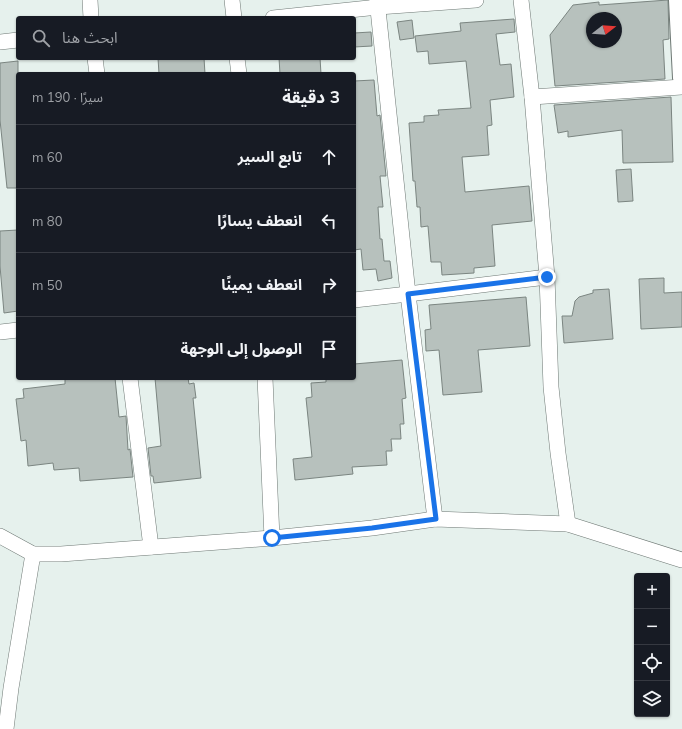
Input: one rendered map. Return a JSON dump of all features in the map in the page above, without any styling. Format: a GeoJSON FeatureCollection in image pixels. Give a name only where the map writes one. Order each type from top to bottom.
{"type":"FeatureCollection","features":[{"type":"Feature","properties":{"kind":"street"},"geometry":{"type":"LineString","coordinates":[[90,0],[91,16]]}},
{"type":"Feature","properties":{"kind":"street"},"geometry":{"type":"LineString","coordinates":[[232,0],[234,16]]}},
{"type":"Feature","properties":{"kind":"street"},"geometry":{"type":"LineString","coordinates":[[288,16],[378,4],[476,0]]}},
{"type":"Feature","properties":{"kind":"street"},"geometry":{"type":"LineString","coordinates":[[522,0],[532,97],[547,277],[551,387],[568,524]]}},
{"type":"Feature","properties":{"kind":"street"},"geometry":{"type":"LineString","coordinates":[[678,0],[682,78]]}},
{"type":"Feature","properties":{"kind":"street"},"geometry":{"type":"LineString","coordinates":[[378,4],[408,294],[436,519]]}},
{"type":"Feature","properties":{"kind":"street"},"geometry":{"type":"LineString","coordinates":[[0,42],[16,40]]}},
{"type":"Feature","properties":{"kind":"street"},"geometry":{"type":"LineString","coordinates":[[95,60],[97,72]]}},
{"type":"Feature","properties":{"kind":"street"},"geometry":{"type":"LineString","coordinates":[[237,60],[239,72]]}},
{"type":"Feature","properties":{"kind":"street"},"geometry":{"type":"LineString","coordinates":[[532,97],[682,87]]}},
{"type":"Feature","properties":{"kind":"street"},"geometry":{"type":"LineString","coordinates":[[356,300],[547,277]]}},
{"type":"Feature","properties":{"kind":"street"},"geometry":{"type":"LineString","coordinates":[[0,332],[16,330]]}},
{"type":"Feature","properties":{"kind":"street"},"geometry":{"type":"LineString","coordinates":[[130,380],[151,547]]}},
{"type":"Feature","properties":{"kind":"street"},"geometry":{"type":"LineString","coordinates":[[265,380],[272,538]]}},
{"type":"Feature","properties":{"kind":"street"},"geometry":{"type":"LineString","coordinates":[[0,532],[33,554],[61,554],[272,538],[372,528],[436,519],[568,524],[682,560]]}},
{"type":"Feature","properties":{"kind":"street"},"geometry":{"type":"LineString","coordinates":[[6,729],[11,688],[33,554]]}},
{"type":"Feature","properties":{"kind":"building"},"geometry":{"type":"Polygon","coordinates":[[[668,0],[669,39],[663,40],[665,79],[555,86],[550,35],[573,5],[599,2],[599,5],[668,0]]]}},
{"type":"Feature","properties":{"kind":"building"},"geometry":{"type":"Polygon","coordinates":[[[514,19],[515,32],[496,34],[500,65],[511,64],[514,97],[490,100],[492,125],[487,126],[489,155],[462,157],[465,192],[529,186],[532,221],[492,225],[495,266],[474,268],[474,273],[442,275],[441,262],[431,262],[428,226],[421,227],[420,207],[417,207],[415,181],[413,181],[409,123],[424,122],[424,116],[439,115],[438,110],[471,108],[466,61],[429,64],[428,51],[417,52],[415,36],[461,31],[460,23],[514,19]]]}},
{"type":"Feature","properties":{"kind":"building"},"geometry":{"type":"Polygon","coordinates":[[[412,20],[414,38],[400,40],[397,22],[412,20]]]}},
{"type":"Feature","properties":{"kind":"building"},"geometry":{"type":"Polygon","coordinates":[[[371,32],[372,46],[356,47],[356,33],[371,32]]]}},
{"type":"Feature","properties":{"kind":"building"},"geometry":{"type":"Polygon","coordinates":[[[158,60],[204,60],[205,72],[159,72],[158,60]]]}},
{"type":"Feature","properties":{"kind":"building"},"geometry":{"type":"Polygon","coordinates":[[[279,60],[320,60],[321,72],[280,72],[279,60]]]}},
{"type":"Feature","properties":{"kind":"building"},"geometry":{"type":"Polygon","coordinates":[[[18,61],[18,72],[16,72],[16,188],[7,188],[0,120],[0,63],[18,61]]]}},
{"type":"Feature","properties":{"kind":"building"},"geometry":{"type":"Polygon","coordinates":[[[374,80],[377,116],[380,115],[386,176],[380,176],[383,207],[378,207],[380,239],[382,239],[384,261],[390,261],[392,278],[378,281],[376,269],[363,270],[361,249],[356,250],[356,81],[374,80]]]}},
{"type":"Feature","properties":{"kind":"building"},"geometry":{"type":"Polygon","coordinates":[[[671,97],[673,162],[623,163],[622,130],[568,137],[568,131],[558,133],[554,105],[671,97]]]}},
{"type":"Feature","properties":{"kind":"building"},"geometry":{"type":"Polygon","coordinates":[[[631,169],[633,201],[618,202],[616,170],[631,169]]]}},
{"type":"Feature","properties":{"kind":"building"},"geometry":{"type":"Polygon","coordinates":[[[16,230],[16,311],[4,313],[0,266],[0,231],[16,230]]]}},
{"type":"Feature","properties":{"kind":"building"},"geometry":{"type":"Polygon","coordinates":[[[664,278],[664,293],[682,292],[682,327],[641,329],[639,279],[664,278]]]}},
{"type":"Feature","properties":{"kind":"building"},"geometry":{"type":"Polygon","coordinates":[[[609,289],[613,339],[564,343],[562,316],[572,316],[575,301],[579,297],[593,293],[593,290],[609,289]]]}},
{"type":"Feature","properties":{"kind":"building"},"geometry":{"type":"Polygon","coordinates":[[[526,297],[530,346],[478,350],[482,392],[443,395],[439,350],[426,351],[425,330],[431,329],[429,305],[526,297]]]}},
{"type":"Feature","properties":{"kind":"building"},"geometry":{"type":"Polygon","coordinates":[[[402,360],[406,398],[402,399],[404,424],[400,424],[401,439],[391,439],[392,451],[386,451],[387,465],[352,467],[353,474],[295,480],[293,459],[312,457],[306,398],[312,397],[311,383],[326,382],[326,380],[356,380],[356,364],[402,360]]]}},
{"type":"Feature","properties":{"kind":"building"},"geometry":{"type":"Polygon","coordinates":[[[65,380],[115,380],[119,417],[126,416],[128,450],[130,449],[133,477],[80,481],[79,468],[54,470],[53,463],[28,466],[26,440],[21,441],[16,399],[24,398],[23,389],[65,384],[65,380]]]}},
{"type":"Feature","properties":{"kind":"building"},"geometry":{"type":"Polygon","coordinates":[[[155,380],[188,380],[189,384],[194,383],[196,398],[193,398],[201,478],[154,483],[153,476],[151,476],[148,448],[161,446],[155,380]]]}},
{"type":"Feature","properties":{"kind":"route"},"geometry":{"type":"LineString","coordinates":[[272,538],[372,528],[436,519],[408,294],[547,277]]}}]}
